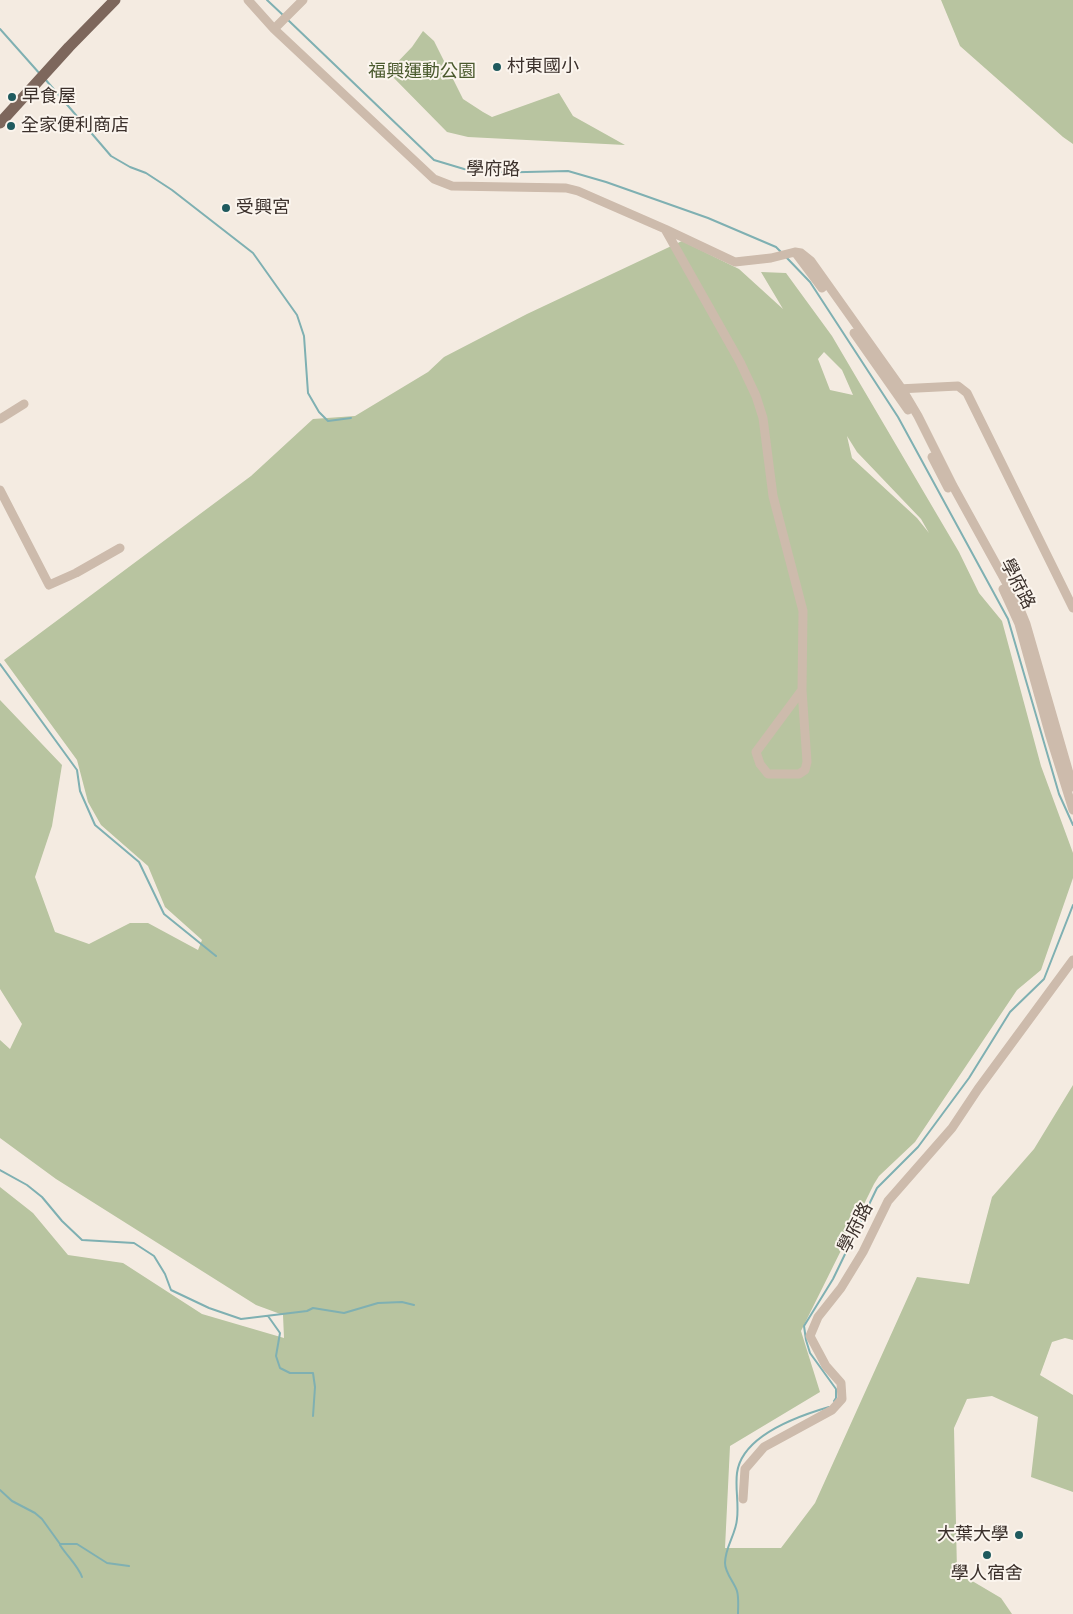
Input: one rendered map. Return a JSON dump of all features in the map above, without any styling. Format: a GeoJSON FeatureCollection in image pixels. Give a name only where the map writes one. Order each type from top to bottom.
{"type":"FeatureCollection","features":[{"type":"Feature","properties":{"kind":"main road"},"geometry":{"type":"LineString","coordinates":[[0,123],[43,78],[69,47],[115,0]]}},
{"type":"Feature","properties":{"kind":"street","name":"學府路"},"geometry":{"type":"LineString","coordinates":[[248,0],[274,29],[434,179],[452,186],[566,188],[578,191],[735,262],[771,258],[795,252],[918,416],[953,486],[1016,602],[1026,624],[1073,787]]}},
{"type":"Feature","properties":{"kind":"street"},"geometry":{"type":"LineString","coordinates":[[274,29],[303,0]]}},
{"type":"Feature","properties":{"kind":"street"},"geometry":{"type":"LineString","coordinates":[[665,229],[740,362],[756,396],[763,418],[774,496],[803,611],[802,690],[807,762],[805,770],[799,774],[768,774],[760,764],[756,752],[802,690]]}},
{"type":"Feature","properties":{"kind":"street"},"geometry":{"type":"LineString","coordinates":[[897,389],[958,386],[967,393],[1073,608]]}},
{"type":"Feature","properties":{"kind":"street","name":"學府路"},"geometry":{"type":"LineString","coordinates":[[897,389],[912,415],[941,476],[1002,586],[1020,624],[1073,810]]}},
{"type":"Feature","properties":{"kind":"street"},"geometry":{"type":"LineString","coordinates":[[0,419],[24,404]]}},
{"type":"Feature","properties":{"kind":"street"},"geometry":{"type":"LineString","coordinates":[[0,490],[49,585],[76,573],[120,548]]}},
{"type":"Feature","properties":{"kind":"street","name":"學府路"},"geometry":{"type":"LineString","coordinates":[[743,1499],[745,1469],[764,1447],[832,1410],[842,1399],[840,1383],[826,1366],[810,1336],[818,1317],[841,1288],[863,1252],[888,1201],[952,1128],[978,1089],[1073,960]]}},
{"type":"Feature","properties":{"kind":"green space"},"geometry":{"type":"Polygon","coordinates":[[[941,0],[1073,0],[1073,144],[960,46],[941,0]]]}},
{"type":"Feature","properties":{"kind":"green space","name":"福興運動公園"},"geometry":{"type":"Polygon","coordinates":[[[423,31],[434,41],[463,99],[483,112],[492,117],[559,93],[573,116],[625,145],[468,137],[447,132],[388,72],[412,47],[423,31]]]}},
{"type":"Feature","properties":{"kind":"green space"},"geometry":{"type":"Polygon","coordinates":[[[682,241],[739,269],[783,309],[761,272],[786,273],[832,336],[959,552],[979,593],[1002,621],[1041,766],[1073,853],[1073,878],[1041,970],[1017,990],[915,1142],[879,1176],[801,1331],[820,1392],[730,1446],[725,1548],[781,1548],[815,1503],[917,1277],[969,1284],[992,1197],[1034,1149],[1073,1085],[1073,1340],[1065,1338],[1052,1342],[1040,1375],[1073,1395],[1073,1492],[1031,1477],[1038,1417],[992,1396],[967,1399],[954,1428],[957,1572],[1001,1598],[1012,1614],[0,1614],[0,1187],[33,1213],[68,1255],[123,1263],[202,1314],[284,1338],[283,1315],[256,1305],[56,1179],[0,1138],[0,1040],[10,1049],[22,1024],[0,989],[0,700],[62,765],[52,826],[35,877],[55,932],[89,944],[130,923],[148,923],[198,950],[202,940],[165,907],[148,866],[101,825],[88,802],[77,760],[4,660],[251,476],[313,419],[355,416],[428,372],[444,357],[527,314],[682,241]],[[824,352],[818,359],[830,390],[853,395],[842,370],[824,352]],[[847,436],[852,458],[917,518],[929,533],[921,519],[857,452],[847,436]]]}},
{"type":"Feature","properties":{"kind":"waterway"},"geometry":{"type":"LineString","coordinates":[[267,0],[284,16]]}},
{"type":"Feature","properties":{"kind":"waterway"},"geometry":{"type":"LineString","coordinates":[[287,19],[434,160],[485,173],[568,171],[606,182],[708,218],[776,247],[781,252]]}},
{"type":"Feature","properties":{"kind":"waterway"},"geometry":{"type":"LineString","coordinates":[[0,29],[40,74]]}},
{"type":"Feature","properties":{"kind":"waterway"},"geometry":{"type":"LineString","coordinates":[[45,79],[111,156],[130,167],[146,173],[172,190],[253,253],[297,315],[304,336],[308,393],[319,412],[328,421],[351,418]]}},
{"type":"Feature","properties":{"kind":"waterway"},"geometry":{"type":"LineString","coordinates":[[786,257],[810,282],[898,417],[1008,619],[1059,794],[1073,825]]}},
{"type":"Feature","properties":{"kind":"waterway"},"geometry":{"type":"LineString","coordinates":[[0,664],[77,770],[80,791],[95,825],[139,862],[164,914],[216,956]]}},
{"type":"Feature","properties":{"kind":"waterway"},"geometry":{"type":"LineString","coordinates":[[834,1401],[836,1389],[810,1353],[804,1326],[833,1279],[877,1188],[918,1147],[969,1078],[1010,1012],[1044,979],[1073,905]]}},
{"type":"Feature","properties":{"kind":"waterway"},"geometry":{"type":"LineString","coordinates":[[0,1170],[27,1185],[42,1197],[62,1221],[82,1240],[134,1243],[154,1256],[165,1274],[171,1290],[209,1308],[241,1319],[307,1311],[313,1308],[344,1313],[378,1303],[402,1302],[414,1305]]}},
{"type":"Feature","properties":{"kind":"waterway"},"geometry":{"type":"LineString","coordinates":[[268,1316],[280,1333],[276,1356],[280,1368],[290,1373],[313,1373],[315,1387],[313,1416]]}},
{"type":"Feature","properties":{"kind":"waterway"},"geometry":{"type":"LineString","coordinates":[[738,1614],[737,1591],[726,1570],[725,1557],[736,1525],[738,1507],[737,1473],[741,1460],[749,1448],[773,1429],[829,1407]]}},
{"type":"Feature","properties":{"kind":"waterway"},"geometry":{"type":"LineString","coordinates":[[0,1490],[12,1501],[35,1513],[42,1519],[60,1544],[77,1544],[107,1563],[129,1566]]}},
{"type":"Feature","properties":{"kind":"waterway"},"geometry":{"type":"LineString","coordinates":[[60,1545],[82,1577]]}},
{"type":"Feature","properties":{"kind":"place","name":"村東國小"},"geometry":{"type":"Point","coordinates":[497,67]}},
{"type":"Feature","properties":{"kind":"place","name":"早食屋"},"geometry":{"type":"Point","coordinates":[12,97]}},
{"type":"Feature","properties":{"kind":"place","name":"全家便利商店"},"geometry":{"type":"Point","coordinates":[11,126]}},
{"type":"Feature","properties":{"kind":"place","name":"受興宮"},"geometry":{"type":"Point","coordinates":[226,208]}},
{"type":"Feature","properties":{"kind":"place","name":"大葉大學"},"geometry":{"type":"Point","coordinates":[1019,1535]}},
{"type":"Feature","properties":{"kind":"place","name":"學人宿舍"},"geometry":{"type":"Point","coordinates":[987,1555]}}]}
